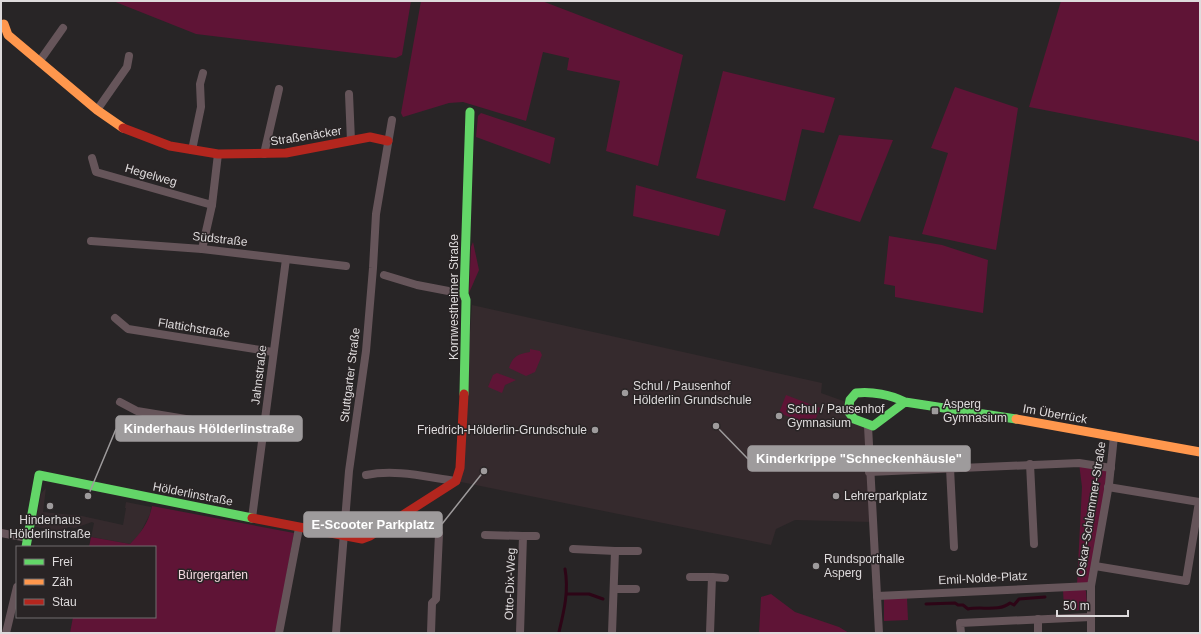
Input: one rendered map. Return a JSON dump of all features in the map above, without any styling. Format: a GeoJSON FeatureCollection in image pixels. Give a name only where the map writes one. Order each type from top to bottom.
{"type":"FeatureCollection","features":[{"type":"Feature","properties":{"kind":"street","name":"Straßenäcker"},"geometry":{"type":"LineString","coordinates":[[4,24],[8,35],[96,110],[126,130],[149,140],[192,150],[218,154],[286,153],[370,137],[388,141]]}},
{"type":"Feature","properties":{"kind":"street"},"geometry":{"type":"LineString","coordinates":[[39,62],[63,28]]}},
{"type":"Feature","properties":{"kind":"street"},"geometry":{"type":"LineString","coordinates":[[96,110],[127,67],[129,56]]}},
{"type":"Feature","properties":{"kind":"street"},"geometry":{"type":"LineString","coordinates":[[192,150],[201,107],[200,84],[203,73]]}},
{"type":"Feature","properties":{"kind":"street","name":"Straßenäcker"},"geometry":{"type":"LineString","coordinates":[[264,154],[279,89]]}},
{"type":"Feature","properties":{"kind":"street","name":"Straßenäcker"},"geometry":{"type":"LineString","coordinates":[[349,94],[351,141]]}},
{"type":"Feature","properties":{"kind":"street","name":"Kornwestheimer Straße"},"geometry":{"type":"LineString","coordinates":[[456,481],[460,468],[466,356],[466,300],[464,294],[470,112]]}},
{"type":"Feature","properties":{"kind":"street","name":"Stuttgarter Straße"},"geometry":{"type":"LineString","coordinates":[[336,633],[349,471],[363,382],[376,214],[392,120]]}},
{"type":"Feature","properties":{"kind":"street"},"geometry":{"type":"LineString","coordinates":[[202,249],[212,205],[218,154]]}},
{"type":"Feature","properties":{"kind":"street","name":"Hegelweg"},"geometry":{"type":"LineString","coordinates":[[92,158],[96,172],[212,205]]}},
{"type":"Feature","properties":{"kind":"street","name":"Südstraße"},"geometry":{"type":"LineString","coordinates":[[91,241],[202,249],[346,266]]}},
{"type":"Feature","properties":{"kind":"street","name":"Jahnstraße"},"geometry":{"type":"LineString","coordinates":[[252,518],[286,259]]}},
{"type":"Feature","properties":{"kind":"street"},"geometry":{"type":"LineString","coordinates":[[384,275],[417,286],[464,294]]}},
{"type":"Feature","properties":{"kind":"street","name":"Flattichstraße"},"geometry":{"type":"LineString","coordinates":[[115,318],[128,329],[274,352]]}},
{"type":"Feature","properties":{"kind":"street","name":"Im Überrück"},"geometry":{"type":"LineString","coordinates":[[868,426],[858,424],[850,415],[850,398],[856,393],[866,392],[900,399],[905,402],[974,412],[1200,452]]}},
{"type":"Feature","properties":{"kind":"street"},"geometry":{"type":"LineString","coordinates":[[120,402],[136,412],[264,432]]}},
{"type":"Feature","properties":{"kind":"street"},"geometry":{"type":"LineString","coordinates":[[879,633],[868,426],[874,426],[905,402]]}},
{"type":"Feature","properties":{"kind":"street","name":"Oskar-Schlemmer-Straße"},"geometry":{"type":"LineString","coordinates":[[1092,633],[1091,586],[1111,468],[1114,436]]}},
{"type":"Feature","properties":{"kind":"street"},"geometry":{"type":"LineString","coordinates":[[870,472],[1079,462],[1111,468]]}},
{"type":"Feature","properties":{"kind":"street"},"geometry":{"type":"LineString","coordinates":[[1030,464],[1034,544]]}},
{"type":"Feature","properties":{"kind":"street"},"geometry":{"type":"LineString","coordinates":[[950,468],[954,547]]}},
{"type":"Feature","properties":{"kind":"street"},"geometry":{"type":"LineString","coordinates":[[366,475],[381,472],[407,473],[456,481]]}},
{"type":"Feature","properties":{"kind":"street","name":"Hölderlinstraße"},"geometry":{"type":"LineString","coordinates":[[27,543],[39,475],[343,536]]}},
{"type":"Feature","properties":{"kind":"street"},"geometry":{"type":"LineString","coordinates":[[343,536],[362,539],[370,536],[456,481]]}},
{"type":"Feature","properties":{"kind":"street"},"geometry":{"type":"LineString","coordinates":[[1095,566],[1186,581],[1199,502],[1108,486]]}},
{"type":"Feature","properties":{"kind":"street"},"geometry":{"type":"LineString","coordinates":[[279,633],[299,528]]}},
{"type":"Feature","properties":{"kind":"street"},"geometry":{"type":"LineString","coordinates":[[1,533],[27,543]]}},
{"type":"Feature","properties":{"kind":"street"},"geometry":{"type":"LineString","coordinates":[[431,633],[432,603],[436,599],[439,534]]}},
{"type":"Feature","properties":{"kind":"street","name":"Otto-Dix-Weg"},"geometry":{"type":"LineString","coordinates":[[485,534],[536,536]]}},
{"type":"Feature","properties":{"kind":"street","name":"Otto-Dix-Weg"},"geometry":{"type":"LineString","coordinates":[[520,633],[523,536]]}},
{"type":"Feature","properties":{"kind":"street"},"geometry":{"type":"LineString","coordinates":[[573,549],[638,551]]}},
{"type":"Feature","properties":{"kind":"street"},"geometry":{"type":"LineString","coordinates":[[612,633],[615,550]]}},
{"type":"Feature","properties":{"kind":"street"},"geometry":{"type":"LineString","coordinates":[[690,577],[725,578]]}},
{"type":"Feature","properties":{"kind":"street"},"geometry":{"type":"LineString","coordinates":[[710,633],[712,577]]}},
{"type":"Feature","properties":{"kind":"street","name":"Emil-Nolde-Platz"},"geometry":{"type":"LineString","coordinates":[[877,596],[1091,586]]}},
{"type":"Feature","properties":{"kind":"street"},"geometry":{"type":"LineString","coordinates":[[614,588],[636,589]]}},
{"type":"Feature","properties":{"kind":"street"},"geometry":{"type":"LineString","coordinates":[[6,633],[16,591]]}},
{"type":"Feature","properties":{"kind":"street"},"geometry":{"type":"LineString","coordinates":[[960,633],[960,623],[1091,617]]}},
{"type":"Feature","properties":{"kind":"street"},"geometry":{"type":"LineString","coordinates":[[1038,620],[1038,633]]}},
{"type":"Feature","properties":{"kind":"shaded area"},"geometry":{"type":"Polygon","coordinates":[[[472,305],[822,383],[821,393],[849,403],[866,431],[871,522],[795,520],[776,529],[771,545],[456,481],[460,468],[472,305]]]}},
{"type":"Feature","properties":{"kind":"shaded area"},"geometry":{"type":"Polygon","coordinates":[[[46,488],[43,512],[82,516],[123,525],[126,502],[151,507],[150,514],[139,535],[130,544],[91,537],[94,523],[92,522],[75,528],[69,527],[57,532],[49,531],[49,529],[35,527],[41,494],[46,488]]]}},
{"type":"Feature","properties":{"kind":"green space"},"geometry":{"type":"Polygon","coordinates":[[[113,1],[411,1],[402,55],[396,58],[196,34],[113,1]]]}},
{"type":"Feature","properties":{"kind":"green space"},"geometry":{"type":"Polygon","coordinates":[[[421,1],[542,1],[683,55],[658,166],[606,151],[620,81],[567,70],[569,58],[543,52],[526,121],[463,102],[449,103],[403,117],[401,113],[421,1]]]}},
{"type":"Feature","properties":{"kind":"green space"},"geometry":{"type":"Polygon","coordinates":[[[1061,1],[1200,1],[1200,142],[1188,138],[1029,107],[1061,1]]]}},
{"type":"Feature","properties":{"kind":"green space"},"geometry":{"type":"Polygon","coordinates":[[[723,71],[835,98],[824,133],[802,129],[785,201],[696,178],[723,71]]]}},
{"type":"Feature","properties":{"kind":"green space"},"geometry":{"type":"Polygon","coordinates":[[[955,87],[1018,108],[996,250],[922,234],[948,153],[931,148],[955,87]]]}},
{"type":"Feature","properties":{"kind":"green space"},"geometry":{"type":"Polygon","coordinates":[[[481,113],[555,138],[550,164],[476,137],[478,116],[481,113]]]}},
{"type":"Feature","properties":{"kind":"green space"},"geometry":{"type":"Polygon","coordinates":[[[839,135],[893,140],[860,222],[813,208],[839,135]]]}},
{"type":"Feature","properties":{"kind":"green space"},"geometry":{"type":"Polygon","coordinates":[[[636,185],[726,210],[719,236],[633,216],[636,185]]]}},
{"type":"Feature","properties":{"kind":"green space"},"geometry":{"type":"Polygon","coordinates":[[[889,236],[942,245],[988,260],[983,313],[895,297],[895,286],[884,284],[889,236]]]}},
{"type":"Feature","properties":{"kind":"green space"},"geometry":{"type":"Polygon","coordinates":[[[473,242],[479,270],[469,293],[471,247],[473,242]]]}},
{"type":"Feature","properties":{"kind":"green space"},"geometry":{"type":"Polygon","coordinates":[[[530,349],[540,351],[542,355],[535,372],[526,376],[509,368],[514,358],[530,352],[530,349]]]}},
{"type":"Feature","properties":{"kind":"green space"},"geometry":{"type":"Polygon","coordinates":[[[497,373],[516,380],[505,385],[502,393],[488,387],[493,375],[497,373]]]}},
{"type":"Feature","properties":{"kind":"green space"},"geometry":{"type":"Polygon","coordinates":[[[786,395],[820,408],[813,426],[779,413],[786,395]]]}},
{"type":"Feature","properties":{"kind":"green space"},"geometry":{"type":"Polygon","coordinates":[[[1079,463],[1111,468],[1091,586],[1077,585],[1082,487],[1079,463]]]}},
{"type":"Feature","properties":{"kind":"green space","name":"Bürgergarten"},"geometry":{"type":"Polygon","coordinates":[[[152,506],[294,533],[276,633],[70,633],[73,618],[156,618],[156,546],[89,546],[91,537],[130,544],[138,536],[149,517],[152,506]]]}},
{"type":"Feature","properties":{"kind":"green space"},"geometry":{"type":"Polygon","coordinates":[[[1082,588],[1086,591],[1087,606],[1083,610],[1064,611],[1063,589],[1082,588]]]}},
{"type":"Feature","properties":{"kind":"green space"},"geometry":{"type":"Polygon","coordinates":[[[771,594],[795,612],[839,627],[849,633],[759,633],[761,597],[771,594]]]}},
{"type":"Feature","properties":{"kind":"green space"},"geometry":{"type":"Polygon","coordinates":[[[907,598],[908,620],[884,621],[884,599],[907,598]]]}},
{"type":"Feature","properties":{"kind":"waterway"},"geometry":{"type":"LineString","coordinates":[[559,632],[566,593],[565,569]]}},
{"type":"Feature","properties":{"kind":"waterway"},"geometry":{"type":"LineString","coordinates":[[567,594],[589,594],[603,599]]}},
{"type":"Feature","properties":{"kind":"waterway"},"geometry":{"type":"LineString","coordinates":[[926,604],[955,603],[958,605],[963,605],[968,609],[995,608],[1006,606],[1010,603],[1014,605],[1019,599],[1045,597]]}},
{"type":"Feature","properties":{"kind":"traffic: fast"},"geometry":{"type":"LineString","coordinates":[[464,394],[466,300],[464,294],[470,112]]}},
{"type":"Feature","properties":{"kind":"traffic: fast"},"geometry":{"type":"LineString","coordinates":[[905,402],[873,426],[854,419],[848,411],[850,400],[856,393],[875,393],[894,397],[905,402],[1016,419]]}},
{"type":"Feature","properties":{"kind":"traffic: fast"},"geometry":{"type":"LineString","coordinates":[[26,546],[39,475],[252,518]]}},
{"type":"Feature","properties":{"kind":"traffic: slow"},"geometry":{"type":"LineString","coordinates":[[4,24],[8,35],[97,110],[123,128]]}},
{"type":"Feature","properties":{"kind":"traffic: slow"},"geometry":{"type":"LineString","coordinates":[[1016,419],[1200,452]]}},
{"type":"Feature","properties":{"kind":"traffic: jam"},"geometry":{"type":"LineString","coordinates":[[123,128],[170,146],[218,154],[286,153],[370,137],[388,141]]}},
{"type":"Feature","properties":{"kind":"traffic: jam"},"geometry":{"type":"LineString","coordinates":[[252,518],[362,539],[370,536],[456,481],[460,468],[464,394]]}},
{"type":"Feature","properties":{"kind":"place","name":"Schul / Pausenhof Hölderlin Grundschule"},"geometry":{"type":"Point","coordinates":[625,393]}},
{"type":"Feature","properties":{"kind":"place","name":"Asperg Gymnasium"},"geometry":{"type":"Point","coordinates":[935,411]}},
{"type":"Feature","properties":{"kind":"place","name":"Schul / Pausenhof Gymnasium"},"geometry":{"type":"Point","coordinates":[779,416]}},
{"type":"Feature","properties":{"kind":"place","name":"Kinderkrippe \"Schneckenhäusle\""},"geometry":{"type":"Point","coordinates":[716,426]}},
{"type":"Feature","properties":{"kind":"place","name":"Friedrich-Hölderlin-Grundschule"},"geometry":{"type":"Point","coordinates":[595,430]}},
{"type":"Feature","properties":{"kind":"place","name":"E-Scooter Parkplatz"},"geometry":{"type":"Point","coordinates":[484,471]}},
{"type":"Feature","properties":{"kind":"place","name":"Kinderhaus Hölderlinstraße"},"geometry":{"type":"Point","coordinates":[88,496]}},
{"type":"Feature","properties":{"kind":"place","name":"Lehrerparkplatz"},"geometry":{"type":"Point","coordinates":[836,496]}},
{"type":"Feature","properties":{"kind":"place","name":"Hinderhaus Hölderlinstraße"},"geometry":{"type":"Point","coordinates":[50,506]}},
{"type":"Feature","properties":{"kind":"place","name":"Rundsporthalle Asperg"},"geometry":{"type":"Point","coordinates":[816,566]}}]}
